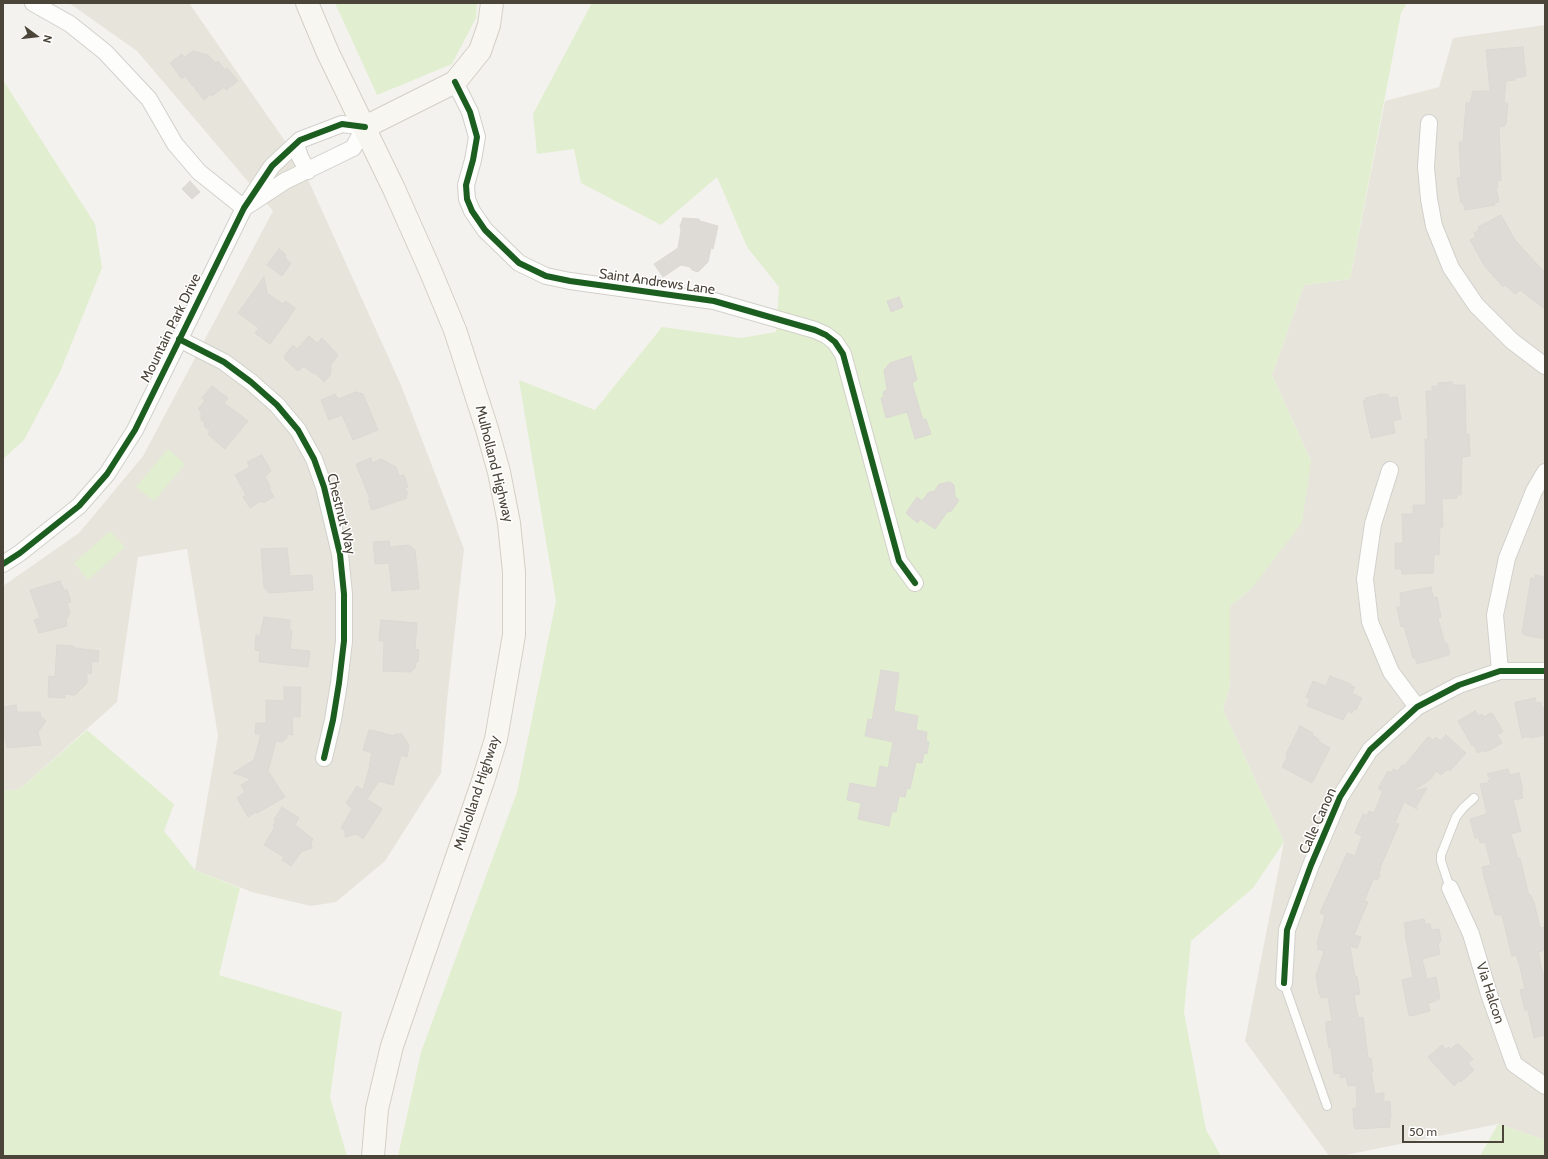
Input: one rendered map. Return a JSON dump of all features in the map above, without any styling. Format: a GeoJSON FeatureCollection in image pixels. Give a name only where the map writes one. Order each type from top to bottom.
{"type":"FeatureCollection","features":[{"type":"Feature","properties":{"kind":"main road","name":"Mulholland Highway"},"geometry":{"type":"LineString","coordinates":[[306,3],[328,53],[366,127],[433,276],[455,330],[485,422],[498,472],[509,524],[514,572],[514,635],[496,739],[392,1046],[377,1109],[373,1156]]}},
{"type":"Feature","properties":{"kind":"main road"},"geometry":{"type":"LineString","coordinates":[[366,127],[455,82],[480,51],[489,25],[492,3]]}},
{"type":"Feature","properties":{"kind":"street"},"geometry":{"type":"LineString","coordinates":[[33,3],[70,24],[105,52],[149,99],[175,144],[199,172],[244,208],[285,182],[353,148],[366,127]]}},
{"type":"Feature","properties":{"kind":"street","name":"Saint Andrews Lane"},"geometry":{"type":"LineString","coordinates":[[455,82],[470,112],[477,137],[473,160],[466,185],[467,199],[472,211],[485,230],[519,263],[546,276],[570,281],[714,301],[815,330],[826,335],[835,342],[843,354],[899,561],[915,583]]}},
{"type":"Feature","properties":{"kind":"street"},"geometry":{"type":"LineString","coordinates":[[1429,123],[1426,167],[1429,199],[1434,226],[1451,268],[1476,305],[1512,341],[1545,366]]}},
{"type":"Feature","properties":{"kind":"street","name":"Mountain Park Drive"},"geometry":{"type":"LineString","coordinates":[[3,564],[20,554],[79,506],[107,474],[135,430],[244,208],[272,166],[300,140],[342,124],[366,127]]}},
{"type":"Feature","properties":{"kind":"street"},"geometry":{"type":"LineString","coordinates":[[296,144],[300,157],[308,171]]}},
{"type":"Feature","properties":{"kind":"street","name":"Chestnut Way"},"geometry":{"type":"LineString","coordinates":[[179,339],[224,362],[251,382],[277,405],[298,430],[314,459],[324,487],[340,554],[344,594],[344,641],[339,683],[333,720],[324,758]]}},
{"type":"Feature","properties":{"kind":"street"},"geometry":{"type":"LineString","coordinates":[[1390,470],[1373,524],[1365,579],[1370,622],[1391,672],[1417,707]]}},
{"type":"Feature","properties":{"kind":"street"},"geometry":{"type":"LineString","coordinates":[[1500,671],[1495,615],[1507,558],[1534,491],[1545,472]]}},
{"type":"Feature","properties":{"kind":"street","name":"Calle Canon"},"geometry":{"type":"LineString","coordinates":[[1284,983],[1287,930],[1311,865],[1340,797],[1370,750],[1417,707],[1459,685],[1500,671],[1545,671]]}},
{"type":"Feature","properties":{"kind":"street","name":"Via Halcon"},"geometry":{"type":"LineString","coordinates":[[1450,888],[1471,934],[1489,994],[1514,1064],[1545,1086]]}},
{"type":"Feature","properties":{"kind":"lane"},"geometry":{"type":"LineString","coordinates":[[1450,888],[1441,861],[1441,855],[1456,817],[1474,798]]}},
{"type":"Feature","properties":{"kind":"lane"},"geometry":{"type":"LineString","coordinates":[[1284,983],[1326,1106]]}},
{"type":"Feature","properties":{"kind":"shaded area"},"geometry":{"type":"Polygon","coordinates":[[[69,3],[189,3],[301,164],[401,385],[464,549],[447,701],[441,773],[385,861],[336,902],[311,906],[252,892],[195,870],[218,736],[187,549],[138,557],[117,702],[20,789],[3,791],[3,586],[79,533],[143,456],[273,211],[137,51],[69,3]]]}},
{"type":"Feature","properties":{"kind":"shaded area"},"geometry":{"type":"Polygon","coordinates":[[[1545,25],[1545,1140],[1498,1124],[1341,1156],[1329,1156],[1245,1041],[1284,842],[1223,710],[1230,685],[1230,606],[1252,588],[1311,461],[1272,375],[1304,285],[1350,279],[1385,101],[1439,87],[1453,38],[1545,25]]]}},
{"type":"Feature","properties":{"kind":"green space"},"geometry":{"type":"Polygon","coordinates":[[[335,3],[477,3],[476,18],[452,64],[377,95],[335,3]]]}},
{"type":"Feature","properties":{"kind":"green space"},"geometry":{"type":"Polygon","coordinates":[[[592,3],[1407,3],[1401,13],[1350,279],[1304,285],[1272,375],[1311,461],[1302,523],[1252,588],[1230,606],[1230,685],[1223,710],[1284,842],[1253,888],[1191,941],[1184,1012],[1206,1130],[1221,1156],[398,1156],[421,1052],[517,792],[556,601],[519,380],[595,410],[662,327],[741,338],[776,332],[779,287],[747,247],[717,177],[661,225],[581,183],[574,149],[537,154],[533,114],[592,3]]]}},
{"type":"Feature","properties":{"kind":"green space"},"geometry":{"type":"Polygon","coordinates":[[[3,80],[95,224],[102,268],[60,372],[24,440],[3,459],[3,80]]]}},
{"type":"Feature","properties":{"kind":"green space"},"geometry":{"type":"Polygon","coordinates":[[[168,449],[185,464],[154,501],[136,487],[168,449]]]}},
{"type":"Feature","properties":{"kind":"green space"},"geometry":{"type":"Polygon","coordinates":[[[110,531],[125,547],[88,580],[74,563],[110,531]]]}},
{"type":"Feature","properties":{"kind":"green space"},"geometry":{"type":"Polygon","coordinates":[[[87,730],[174,804],[164,831],[195,870],[240,888],[219,975],[342,1012],[330,1097],[347,1156],[3,1156],[3,791],[20,789],[87,730]]]}},
{"type":"Feature","properties":{"kind":"green space"},"geometry":{"type":"Polygon","coordinates":[[[1498,1124],[1545,1140],[1545,1156],[1480,1156],[1498,1124]]]}},
{"type":"Feature","properties":{"kind":"building"},"geometry":{"type":"Polygon","coordinates":[[[1523,47],[1526,76],[1515,78],[1515,80],[1506,81],[1504,102],[1508,104],[1506,124],[1504,127],[1499,126],[1501,180],[1497,181],[1498,187],[1496,187],[1499,202],[1494,203],[1495,205],[1465,210],[1463,202],[1461,203],[1457,178],[1461,177],[1459,142],[1463,142],[1466,103],[1470,103],[1473,91],[1490,91],[1486,50],[1523,47]]]}},
{"type":"Feature","properties":{"kind":"building"},"geometry":{"type":"Polygon","coordinates":[[[193,51],[208,55],[215,63],[218,61],[225,70],[227,68],[238,81],[226,90],[224,87],[212,96],[211,94],[204,100],[185,76],[182,79],[170,63],[182,54],[185,57],[193,51]]]}},
{"type":"Feature","properties":{"kind":"building"},"geometry":{"type":"Polygon","coordinates":[[[190,181],[200,192],[192,199],[182,189],[190,181]]]}},
{"type":"Feature","properties":{"kind":"building"},"geometry":{"type":"Polygon","coordinates":[[[1501,215],[1515,240],[1545,273],[1545,309],[1520,290],[1515,294],[1505,285],[1503,287],[1484,265],[1470,240],[1476,237],[1474,233],[1479,230],[1478,227],[1501,215]]]}},
{"type":"Feature","properties":{"kind":"building"},"geometry":{"type":"Polygon","coordinates":[[[683,218],[699,219],[700,221],[718,226],[713,249],[711,248],[708,262],[698,272],[692,270],[690,267],[681,265],[663,277],[654,264],[678,248],[681,230],[680,226],[683,218]]]}},
{"type":"Feature","properties":{"kind":"building"},"geometry":{"type":"Polygon","coordinates":[[[279,249],[285,254],[286,259],[291,263],[282,276],[267,265],[279,249]]]}},
{"type":"Feature","properties":{"kind":"building"},"geometry":{"type":"Polygon","coordinates":[[[264,277],[267,293],[283,304],[285,301],[295,308],[270,344],[255,333],[259,328],[238,313],[264,277]]]}},
{"type":"Feature","properties":{"kind":"building"},"geometry":{"type":"Polygon","coordinates":[[[899,297],[903,307],[891,312],[887,301],[899,297]]]}},
{"type":"Feature","properties":{"kind":"building"},"geometry":{"type":"Polygon","coordinates":[[[309,336],[317,343],[322,338],[338,355],[331,365],[331,374],[324,382],[315,373],[312,373],[304,366],[298,371],[284,358],[293,345],[297,349],[309,336]]]}},
{"type":"Feature","properties":{"kind":"building"},"geometry":{"type":"Polygon","coordinates":[[[911,356],[917,380],[912,383],[923,420],[926,419],[931,434],[915,439],[907,412],[886,418],[881,398],[884,397],[883,392],[887,390],[884,370],[890,363],[911,356]]]}},
{"type":"Feature","properties":{"kind":"building"},"geometry":{"type":"Polygon","coordinates":[[[1452,382],[1452,385],[1465,385],[1466,435],[1469,434],[1470,456],[1462,457],[1461,495],[1457,495],[1457,498],[1442,499],[1443,527],[1440,527],[1439,555],[1434,555],[1433,573],[1402,574],[1401,569],[1395,569],[1395,543],[1403,543],[1402,514],[1413,514],[1413,505],[1426,505],[1425,439],[1428,439],[1426,391],[1432,391],[1432,386],[1438,386],[1438,383],[1452,382]]]}},
{"type":"Feature","properties":{"kind":"building"},"geometry":{"type":"Polygon","coordinates":[[[212,386],[228,398],[224,403],[248,421],[225,449],[208,434],[210,431],[204,426],[205,423],[201,420],[201,412],[198,409],[205,401],[202,398],[212,386]]]}},
{"type":"Feature","properties":{"kind":"building"},"geometry":{"type":"Polygon","coordinates":[[[356,392],[363,394],[378,430],[353,440],[342,415],[329,420],[321,400],[335,394],[338,399],[356,392]]]}},
{"type":"Feature","properties":{"kind":"building"},"geometry":{"type":"Polygon","coordinates":[[[1388,394],[1389,398],[1397,397],[1401,419],[1393,421],[1395,433],[1371,438],[1363,401],[1366,400],[1365,398],[1388,394]]]}},
{"type":"Feature","properties":{"kind":"building"},"geometry":{"type":"Polygon","coordinates":[[[262,455],[271,471],[265,477],[274,497],[263,503],[261,501],[250,508],[243,497],[246,495],[235,475],[250,467],[247,462],[262,455]]]}},
{"type":"Feature","properties":{"kind":"building"},"geometry":{"type":"Polygon","coordinates":[[[371,458],[372,463],[381,459],[396,467],[399,476],[404,475],[408,487],[405,488],[408,494],[406,496],[407,498],[372,510],[368,500],[370,499],[356,464],[371,458]]]}},
{"type":"Feature","properties":{"kind":"building"},"geometry":{"type":"Polygon","coordinates":[[[950,482],[954,485],[955,497],[959,500],[950,512],[948,511],[935,529],[920,519],[918,523],[906,513],[917,497],[922,501],[928,493],[932,491],[934,492],[939,484],[950,482]]]}},
{"type":"Feature","properties":{"kind":"building"},"geometry":{"type":"Polygon","coordinates":[[[389,541],[390,547],[409,545],[415,550],[419,589],[392,591],[389,563],[375,564],[373,542],[389,541]]]}},
{"type":"Feature","properties":{"kind":"building"},"geometry":{"type":"Polygon","coordinates":[[[287,548],[290,576],[312,575],[313,590],[269,593],[264,587],[261,549],[287,548]]]}},
{"type":"Feature","properties":{"kind":"building"},"geometry":{"type":"Polygon","coordinates":[[[1535,575],[1545,577],[1545,639],[1524,635],[1522,633],[1531,578],[1535,579],[1535,575]]]}},
{"type":"Feature","properties":{"kind":"building"},"geometry":{"type":"Polygon","coordinates":[[[60,581],[64,590],[67,590],[71,602],[67,603],[70,612],[66,621],[67,626],[39,633],[34,620],[40,618],[30,590],[60,581]]]}},
{"type":"Feature","properties":{"kind":"building"},"geometry":{"type":"Polygon","coordinates":[[[1431,587],[1433,597],[1437,597],[1441,617],[1438,619],[1445,644],[1447,643],[1450,654],[1417,664],[1415,657],[1413,658],[1404,626],[1401,627],[1397,607],[1401,607],[1400,593],[1431,587]]]}},
{"type":"Feature","properties":{"kind":"building"},"geometry":{"type":"Polygon","coordinates":[[[264,617],[290,620],[290,630],[292,631],[290,649],[310,651],[308,667],[259,662],[260,651],[255,650],[256,635],[260,635],[264,617]]]}},
{"type":"Feature","properties":{"kind":"building"},"geometry":{"type":"Polygon","coordinates":[[[381,620],[417,623],[415,649],[419,650],[418,662],[416,662],[415,668],[411,672],[383,671],[384,641],[379,641],[381,620]]]}},
{"type":"Feature","properties":{"kind":"building"},"geometry":{"type":"Polygon","coordinates":[[[57,645],[73,646],[75,648],[99,651],[98,662],[92,661],[91,674],[87,673],[87,683],[75,695],[65,694],[65,698],[48,697],[49,676],[55,677],[57,645]]]}},
{"type":"Feature","properties":{"kind":"building"},"geometry":{"type":"Polygon","coordinates":[[[881,670],[899,673],[894,711],[918,716],[916,730],[927,732],[926,741],[929,742],[927,754],[924,753],[922,763],[916,762],[910,789],[907,788],[905,797],[899,796],[896,812],[892,811],[889,826],[858,819],[861,803],[847,800],[850,783],[876,788],[880,766],[888,768],[893,742],[865,736],[868,719],[872,720],[881,670]]]}},
{"type":"Feature","properties":{"kind":"building"},"geometry":{"type":"Polygon","coordinates":[[[1330,676],[1351,684],[1351,686],[1355,687],[1352,693],[1362,698],[1356,710],[1354,709],[1352,713],[1348,711],[1343,720],[1307,706],[1310,699],[1306,697],[1313,681],[1326,686],[1330,676]]]}},
{"type":"Feature","properties":{"kind":"building"},"geometry":{"type":"Polygon","coordinates":[[[284,687],[301,687],[300,717],[292,717],[293,735],[287,734],[287,738],[282,742],[276,741],[268,771],[285,797],[248,817],[237,798],[245,792],[241,785],[251,779],[233,773],[254,760],[261,734],[255,734],[256,723],[266,723],[266,700],[284,701],[284,687]]]}},
{"type":"Feature","properties":{"kind":"building"},"geometry":{"type":"Polygon","coordinates":[[[1535,698],[1536,703],[1541,702],[1542,708],[1545,707],[1545,735],[1522,738],[1515,704],[1516,702],[1535,698]]]}},
{"type":"Feature","properties":{"kind":"building"},"geometry":{"type":"Polygon","coordinates":[[[16,705],[17,712],[40,712],[41,717],[46,721],[38,732],[41,745],[7,748],[3,726],[3,707],[16,705]]]}},
{"type":"Feature","properties":{"kind":"building"},"geometry":{"type":"Polygon","coordinates":[[[1475,711],[1479,716],[1482,714],[1484,717],[1490,713],[1493,714],[1503,732],[1497,735],[1502,743],[1485,752],[1484,750],[1478,753],[1473,744],[1472,746],[1458,721],[1475,711]]]}},
{"type":"Feature","properties":{"kind":"building"},"geometry":{"type":"Polygon","coordinates":[[[1300,726],[1313,733],[1312,735],[1319,739],[1318,741],[1330,748],[1312,783],[1282,767],[1287,757],[1286,754],[1300,726]]]}},
{"type":"Feature","properties":{"kind":"building"},"geometry":{"type":"Polygon","coordinates":[[[369,730],[394,736],[394,734],[402,734],[409,746],[407,757],[401,755],[393,785],[379,781],[367,799],[382,809],[363,839],[357,834],[345,837],[345,830],[341,828],[352,809],[346,803],[357,786],[363,790],[370,766],[372,753],[363,750],[369,730]]]}},
{"type":"Feature","properties":{"kind":"building"},"geometry":{"type":"Polygon","coordinates":[[[1446,735],[1466,753],[1450,771],[1448,769],[1441,775],[1436,771],[1430,780],[1410,792],[1427,788],[1416,807],[1417,809],[1404,802],[1395,823],[1399,824],[1380,868],[1380,875],[1378,879],[1373,880],[1364,901],[1368,902],[1354,935],[1361,937],[1357,948],[1350,946],[1355,977],[1357,976],[1360,994],[1354,995],[1358,1018],[1363,1017],[1368,1058],[1371,1058],[1373,1072],[1371,1072],[1375,1094],[1384,1093],[1384,1102],[1390,1101],[1391,1118],[1390,1127],[1355,1129],[1353,1108],[1357,1108],[1356,1085],[1348,1086],[1346,1077],[1340,1078],[1340,1073],[1334,1074],[1331,1047],[1329,1048],[1326,1029],[1326,1022],[1332,1021],[1328,997],[1321,998],[1316,976],[1324,951],[1317,949],[1319,945],[1317,945],[1317,943],[1325,915],[1320,913],[1347,853],[1355,856],[1362,836],[1355,833],[1363,814],[1367,816],[1369,811],[1374,813],[1383,791],[1379,789],[1379,787],[1388,771],[1391,773],[1393,769],[1398,771],[1402,765],[1404,766],[1427,738],[1429,737],[1433,740],[1436,737],[1440,741],[1446,735]]]}},
{"type":"Feature","properties":{"kind":"building"},"geometry":{"type":"Polygon","coordinates":[[[1508,769],[1510,775],[1519,773],[1523,791],[1521,791],[1523,798],[1513,800],[1521,831],[1511,834],[1518,859],[1520,858],[1529,896],[1531,895],[1534,902],[1540,928],[1545,927],[1545,950],[1538,952],[1543,974],[1545,974],[1545,1035],[1534,1038],[1528,1010],[1525,1010],[1520,990],[1525,989],[1520,967],[1516,955],[1512,956],[1502,915],[1495,915],[1483,873],[1482,867],[1491,865],[1485,842],[1480,843],[1479,838],[1475,838],[1470,819],[1487,814],[1480,784],[1488,783],[1490,779],[1487,774],[1508,769]]]}},
{"type":"Feature","properties":{"kind":"building"},"geometry":{"type":"Polygon","coordinates":[[[282,807],[299,818],[295,825],[313,839],[311,842],[312,848],[301,852],[291,866],[282,860],[284,857],[264,845],[275,827],[273,826],[276,821],[274,820],[282,807]]]}},
{"type":"Feature","properties":{"kind":"building"},"geometry":{"type":"Polygon","coordinates":[[[1423,919],[1425,920],[1425,924],[1430,924],[1431,930],[1439,929],[1441,940],[1438,944],[1440,954],[1422,959],[1427,979],[1436,977],[1440,999],[1436,999],[1436,1001],[1428,1003],[1430,1011],[1411,1016],[1409,1015],[1402,980],[1413,977],[1404,923],[1423,919]]]}},
{"type":"Feature","properties":{"kind":"building"},"geometry":{"type":"Polygon","coordinates":[[[1459,1044],[1473,1059],[1468,1063],[1474,1070],[1461,1082],[1459,1081],[1454,1086],[1428,1057],[1442,1045],[1446,1049],[1449,1047],[1451,1049],[1459,1044]]]}},
{"type":"Feature","properties":{"kind":"cycle path"},"geometry":{"type":"LineString","coordinates":[[455,82],[470,112],[477,137],[473,160],[466,185],[467,199],[472,211],[485,230],[519,263],[546,276],[570,281],[714,301],[815,330],[826,335],[835,342],[843,354],[899,561],[915,583]]}},
{"type":"Feature","properties":{"kind":"cycle path"},"geometry":{"type":"LineString","coordinates":[[3,564],[20,553],[79,506],[107,474],[135,430],[244,208],[272,166],[300,140],[342,124],[365,127]]}},
{"type":"Feature","properties":{"kind":"cycle path"},"geometry":{"type":"LineString","coordinates":[[179,339],[224,362],[251,382],[277,405],[298,430],[314,459],[324,487],[340,554],[344,594],[344,641],[339,683],[333,720],[324,758]]}},
{"type":"Feature","properties":{"kind":"cycle path"},"geometry":{"type":"LineString","coordinates":[[1284,983],[1287,930],[1311,865],[1340,797],[1370,750],[1417,707],[1459,685],[1500,671],[1545,671]]}}]}
